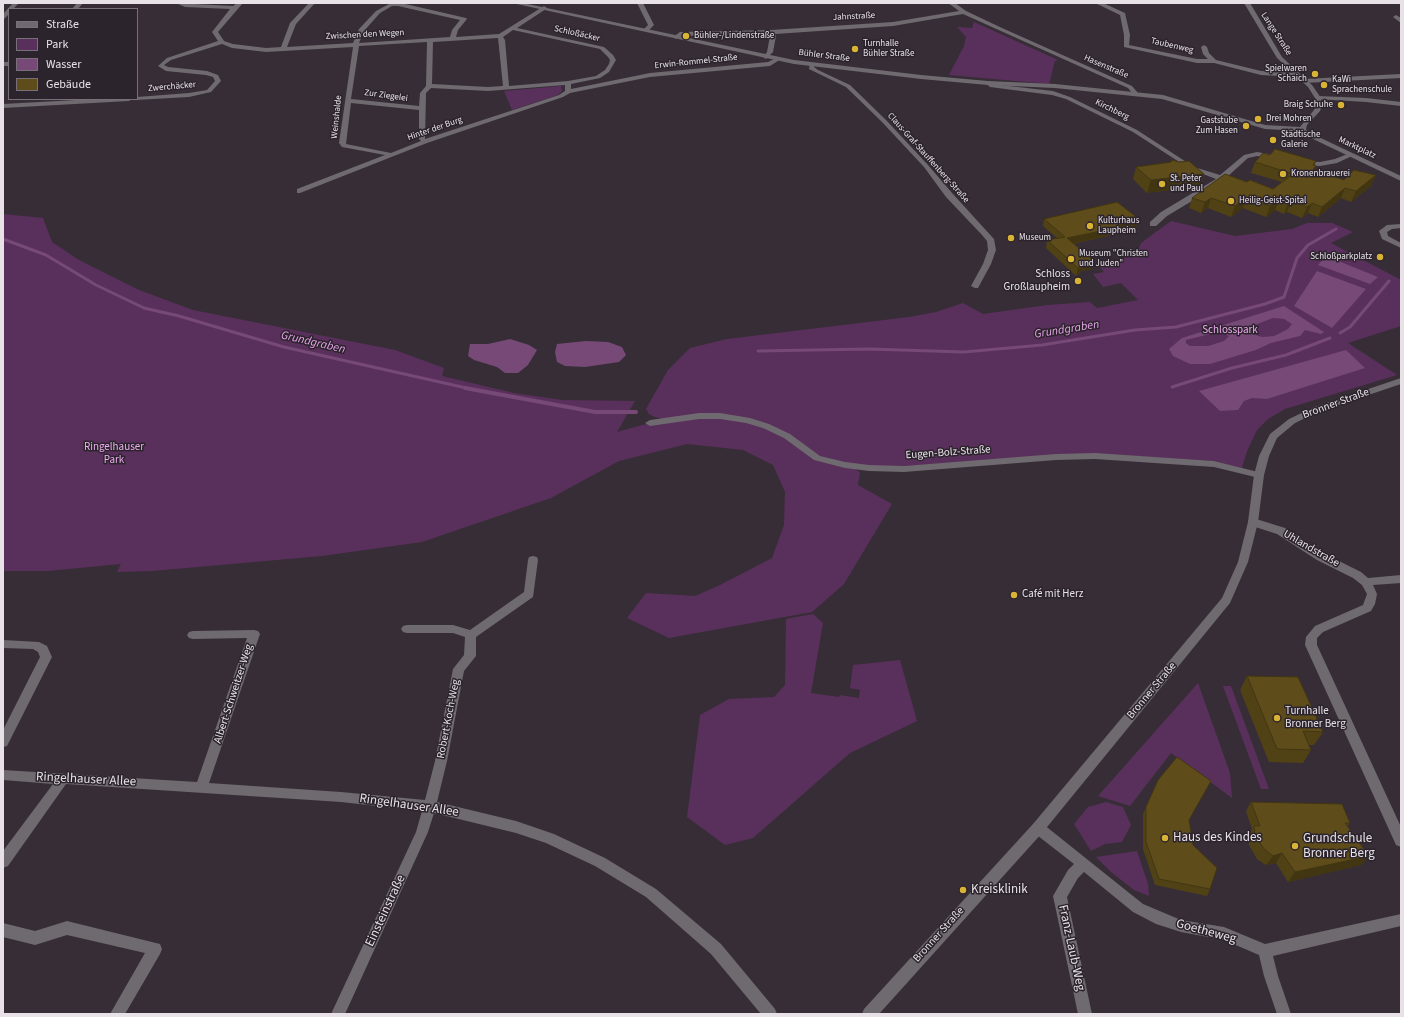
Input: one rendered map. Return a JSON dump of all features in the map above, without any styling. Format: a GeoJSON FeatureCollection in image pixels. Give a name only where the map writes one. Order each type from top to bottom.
{"type":"FeatureCollection","features":[{"type":"Feature","properties":{"kind":"street"},"geometry":{"type":"LineString","coordinates":[[179,3],[185,5],[234,8]]}},
{"type":"Feature","properties":{"kind":"street"},"geometry":{"type":"LineString","coordinates":[[222,42],[215,32],[234,8],[240,3]]}},
{"type":"Feature","properties":{"kind":"street"},"geometry":{"type":"LineString","coordinates":[[283,49],[293,23],[312,3]]}},
{"type":"Feature","properties":{"kind":"street","name":"Bühler Straße"},"geometry":{"type":"LineString","coordinates":[[515,3],[544,8],[766,57],[812,64],[921,77],[1135,93]]}},
{"type":"Feature","properties":{"kind":"street"},"geometry":{"type":"LineString","coordinates":[[640,3],[651,25],[646,30]]}},
{"type":"Feature","properties":{"kind":"street","name":"Hasenstraße"},"geometry":{"type":"LineString","coordinates":[[951,3],[964,12],[1130,87],[1135,93],[1163,97],[1260,125]]}},
{"type":"Feature","properties":{"kind":"street","name":"Taubenweg"},"geometry":{"type":"LineString","coordinates":[[1098,3],[1123,14],[1127,35],[1126,46],[1197,61],[1214,61],[1261,73],[1297,76]]}},
{"type":"Feature","properties":{"kind":"street","name":"Lange Straße"},"geometry":{"type":"LineString","coordinates":[[1247,3],[1280,58],[1297,76],[1304,81],[1318,98]]}},
{"type":"Feature","properties":{"kind":"street","name":"Weinshalde"},"geometry":{"type":"LineString","coordinates":[[389,155],[344,146],[342,143],[357,38],[368,22],[378,12],[394,4],[464,20],[455,30],[454,39]]}},
{"type":"Feature","properties":{"kind":"street","name":"Zwischen den Wegen"},"geometry":{"type":"LineString","coordinates":[[222,42],[232,46],[253,50],[500,36],[514,29],[544,8]]}},
{"type":"Feature","properties":{"kind":"street"},"geometry":{"type":"LineString","coordinates":[[3,18],[8,11]]}},
{"type":"Feature","properties":{"kind":"street","name":"Jahnstraße"},"geometry":{"type":"LineString","coordinates":[[676,37],[680,34],[771,32],[893,24],[964,12]]}},
{"type":"Feature","properties":{"kind":"street","name":"Schloßäcker"},"geometry":{"type":"LineString","coordinates":[[514,29],[602,48],[608,52],[613,60],[610,67],[602,74]]}},
{"type":"Feature","properties":{"kind":"street"},"geometry":{"type":"LineString","coordinates":[[766,57],[770,52],[774,36],[771,32]]}},
{"type":"Feature","properties":{"kind":"street"},"geometry":{"type":"LineString","coordinates":[[500,36],[502,40],[506,88]]}},
{"type":"Feature","properties":{"kind":"street","name":"Zur Ziegelei"},"geometry":{"type":"LineString","coordinates":[[425,142],[422,139],[422,108],[423,93],[429,86],[430,40]]}},
{"type":"Feature","properties":{"kind":"street","name":"Zwerchäcker"},"geometry":{"type":"LineString","coordinates":[[138,98],[189,95],[209,91],[217,83],[218,80],[216,76],[207,73],[166,70],[162,64],[169,59],[222,42]]}},
{"type":"Feature","properties":{"kind":"street","name":"Taubenweg"},"geometry":{"type":"LineString","coordinates":[[1204,47],[1206,54],[1214,61]]}},
{"type":"Feature","properties":{"kind":"street","name":"Erwin-Rommel-Straße"},"geometry":{"type":"LineString","coordinates":[[568,92],[614,81],[675,72],[770,64],[778,59]]}},
{"type":"Feature","properties":{"kind":"street","name":"Claus-Graf-Stauffenberg-Straße"},"geometry":{"type":"LineString","coordinates":[[812,64],[811,68],[848,86],[884,121],[926,166],[949,195],[991,241],[992,250],[987,264],[975,286]]}},
{"type":"Feature","properties":{"kind":"street"},"geometry":{"type":"LineString","coordinates":[[429,86],[472,89],[506,88],[568,83],[590,79],[602,74],[614,81]]}},
{"type":"Feature","properties":{"kind":"street"},"geometry":{"type":"LineString","coordinates":[[1304,81],[1370,79],[1401,76]]}},
{"type":"Feature","properties":{"kind":"street"},"geometry":{"type":"LineString","coordinates":[[568,83],[568,92]]}},
{"type":"Feature","properties":{"kind":"street","name":"Kirchberg"},"geometry":{"type":"LineString","coordinates":[[988,83],[995,86],[1053,93],[1068,98],[1135,131],[1192,168],[1220,178]]}},
{"type":"Feature","properties":{"kind":"street","name":"Hinter der Burg"},"geometry":{"type":"LineString","coordinates":[[300,191],[389,155],[561,96],[568,92]]}},
{"type":"Feature","properties":{"kind":"street"},"geometry":{"type":"LineString","coordinates":[[1303,129],[1304,125],[1317,111],[1319,105],[1318,98],[1366,100],[1401,104]]}},
{"type":"Feature","properties":{"kind":"street"},"geometry":{"type":"LineString","coordinates":[[3,106],[20,102],[84,100]]}},
{"type":"Feature","properties":{"kind":"street","name":"Zur Ziegelei"},"geometry":{"type":"LineString","coordinates":[[348,101],[422,108]]}},
{"type":"Feature","properties":{"kind":"street","name":"Marktplatz"},"geometry":{"type":"LineString","coordinates":[[1260,125],[1303,129],[1306,133],[1315,138],[1401,179]]}},
{"type":"Feature","properties":{"kind":"street"},"geometry":{"type":"LineString","coordinates":[[1154,224],[1164,214],[1214,184],[1246,156],[1261,154],[1282,159]]}},
{"type":"Feature","properties":{"kind":"street"},"geometry":{"type":"LineString","coordinates":[[1294,162],[1320,164],[1337,161],[1350,155]]}},
{"type":"Feature","properties":{"kind":"street"},"geometry":{"type":"LineString","coordinates":[[1401,226],[1390,227],[1383,231],[1385,237],[1401,246]]}},
{"type":"Feature","properties":{"kind":"street","name":"Bronner Straße"},"geometry":{"type":"LineString","coordinates":[[869,1014],[1038,828],[1226,600],[1243,562],[1253,522],[1259,475],[1264,456],[1274,436],[1292,421],[1316,410],[1401,381]]}},
{"type":"Feature","properties":{"kind":"street","name":"Eugen-Bolz-Straße"},"geometry":{"type":"LineString","coordinates":[[650,423],[699,416],[720,416],[747,420],[766,426],[787,436],[817,458],[845,465],[869,468],[904,469],[1056,457],[1095,456],[1214,464],[1259,475]]}},
{"type":"Feature","properties":{"kind":"street","name":"Uhlandstraße"},"geometry":{"type":"LineString","coordinates":[[1253,522],[1281,531],[1321,557],[1357,575],[1366,582]]}},
{"type":"Feature","properties":{"kind":"street"},"geometry":{"type":"LineString","coordinates":[[407,629],[453,629],[472,635],[529,594],[533,560]]}},
{"type":"Feature","properties":{"kind":"street"},"geometry":{"type":"LineString","coordinates":[[1401,579],[1366,582],[1372,594],[1370,604],[1360,611],[1319,629],[1312,637],[1311,645],[1401,841]]}},
{"type":"Feature","properties":{"kind":"street","name":"Albert-Schweitzer-Weg"},"geometry":{"type":"LineString","coordinates":[[193,635],[254,634],[212,762],[201,787]]}},
{"type":"Feature","properties":{"kind":"street","name":"Robert-Koch-Weg"},"geometry":{"type":"LineString","coordinates":[[430,806],[441,761],[459,669],[470,656],[472,635]]}},
{"type":"Feature","properties":{"kind":"street"},"geometry":{"type":"LineString","coordinates":[[3,644],[34,645],[43,649],[46,657],[3,742]]}},
{"type":"Feature","properties":{"kind":"street","name":"Ringelhauser Allee"},"geometry":{"type":"LineString","coordinates":[[3,775],[341,797],[430,806],[482,817],[516,827],[549,838],[600,862],[626,876],[650,893],[716,949],[770,1014]]}},
{"type":"Feature","properties":{"kind":"street"},"geometry":{"type":"LineString","coordinates":[[3,862],[63,779]]}},
{"type":"Feature","properties":{"kind":"street","name":"Einsteinstraße"},"geometry":{"type":"LineString","coordinates":[[338,1014],[419,839],[430,806]]}},
{"type":"Feature","properties":{"kind":"street","name":"Goetheweg"},"geometry":{"type":"LineString","coordinates":[[1038,828],[1138,908],[1161,919],[1181,926],[1224,934],[1265,951]]}},
{"type":"Feature","properties":{"kind":"street","name":"Franz-Laub-Weg"},"geometry":{"type":"LineString","coordinates":[[1083,864],[1073,874],[1060,896],[1085,1014]]}},
{"type":"Feature","properties":{"kind":"street"},"geometry":{"type":"LineString","coordinates":[[1284,1014],[1271,976],[1265,951],[1401,920]]}},
{"type":"Feature","properties":{"kind":"street"},"geometry":{"type":"LineString","coordinates":[[3,930],[35,938],[67,928],[155,949],[117,1014]]}},
{"type":"Feature","properties":{"kind":"green space"},"geometry":{"type":"Polygon","coordinates":[[[974,22],[1058,60],[1055,61],[1049,84],[949,75],[964,46],[966,37],[957,27],[972,28],[974,22]]]}},
{"type":"Feature","properties":{"kind":"green space"},"geometry":{"type":"Polygon","coordinates":[[[561,86],[562,91],[558,95],[512,110],[504,91],[561,86]]]}},
{"type":"Feature","properties":{"kind":"green space"},"geometry":{"type":"Polygon","coordinates":[[[3,214],[43,218],[52,242],[79,260],[139,290],[193,310],[395,350],[444,368],[442,376],[514,393],[562,400],[635,401],[617,432],[664,419],[649,414],[646,409],[668,370],[690,348],[727,339],[909,317],[936,312],[963,303],[983,314],[1047,305],[1090,302],[1097,308],[1138,300],[1121,283],[1103,287],[1093,274],[1104,272],[1100,267],[1137,252],[1141,243],[1171,221],[1235,236],[1292,229],[1307,223],[1332,223],[1353,232],[1331,243],[1401,280],[1401,326],[1348,343],[1397,375],[1285,409],[1268,419],[1257,430],[1247,451],[1242,468],[1214,461],[1093,454],[904,466],[869,466],[846,464],[860,472],[858,485],[892,504],[844,584],[812,612],[669,638],[627,618],[646,593],[695,596],[772,558],[784,525],[785,492],[773,465],[743,450],[687,444],[619,461],[551,498],[422,542],[322,556],[152,571],[117,572],[121,564],[48,571],[3,571],[3,214]]]}},
{"type":"Feature","properties":{"kind":"green space"},"geometry":{"type":"Polygon","coordinates":[[[813,614],[823,623],[811,693],[859,698],[860,690],[850,688],[853,665],[900,660],[917,721],[850,753],[753,838],[725,845],[687,817],[700,715],[729,699],[774,697],[785,685],[786,619],[813,614]]]}},
{"type":"Feature","properties":{"kind":"green space"},"geometry":{"type":"Polygon","coordinates":[[[1198,683],[1230,773],[1232,798],[1171,753],[1130,806],[1098,796],[1198,683]]]}},
{"type":"Feature","properties":{"kind":"green space"},"geometry":{"type":"Polygon","coordinates":[[[1223,686],[1231,686],[1269,789],[1261,789],[1223,686]]]}},
{"type":"Feature","properties":{"kind":"green space"},"geometry":{"type":"Polygon","coordinates":[[[1106,802],[1123,807],[1131,825],[1122,842],[1105,844],[1091,851],[1074,824],[1088,807],[1106,802]]]}},
{"type":"Feature","properties":{"kind":"green space"},"geometry":{"type":"Polygon","coordinates":[[[1137,851],[1148,884],[1149,896],[1134,890],[1111,872],[1096,857],[1137,851]]]}},
{"type":"Feature","properties":{"kind":"water"},"geometry":{"type":"Polygon","coordinates":[[[1326,256],[1378,277],[1370,284],[1318,265],[1326,256]]]}},
{"type":"Feature","properties":{"kind":"water"},"geometry":{"type":"Polygon","coordinates":[[[1317,271],[1366,289],[1332,328],[1294,306],[1317,271]]]}},
{"type":"Feature","properties":{"kind":"water"},"geometry":{"type":"Polygon","coordinates":[[[1284,306],[1324,332],[1321,334],[1305,330],[1300,336],[1271,343],[1256,350],[1210,364],[1190,364],[1173,356],[1169,349],[1182,338],[1284,306]],[[1273,318],[1252,326],[1253,334],[1262,337],[1274,336],[1288,329],[1292,324],[1284,319],[1273,318]],[[1214,333],[1186,340],[1186,343],[1190,346],[1208,346],[1224,341],[1229,336],[1224,333],[1214,333]]]}},
{"type":"Feature","properties":{"kind":"water"},"geometry":{"type":"Polygon","coordinates":[[[510,339],[529,345],[537,350],[528,365],[518,373],[505,373],[497,367],[474,360],[468,356],[470,344],[488,344],[510,339]]]}},
{"type":"Feature","properties":{"kind":"water"},"geometry":{"type":"Polygon","coordinates":[[[586,341],[608,342],[622,347],[626,355],[619,362],[585,367],[565,366],[557,362],[555,352],[557,344],[586,341]]]}},
{"type":"Feature","properties":{"kind":"water"},"geometry":{"type":"Polygon","coordinates":[[[1346,350],[1365,368],[1267,399],[1252,398],[1244,401],[1238,410],[1220,411],[1199,391],[1346,350]]]}},
{"type":"Feature","properties":{"kind":"building"},"geometry":{"type":"Polygon","coordinates":[[[1275,149],[1316,161],[1313,165],[1316,166],[1313,169],[1344,180],[1354,170],[1376,175],[1356,191],[1345,188],[1322,207],[1312,203],[1307,207],[1291,201],[1288,203],[1279,200],[1270,206],[1246,198],[1235,206],[1211,198],[1205,202],[1192,198],[1225,174],[1247,182],[1250,180],[1273,189],[1293,174],[1255,162],[1263,153],[1270,155],[1275,149]]]}},
{"type":"Feature","properties":{"kind":"building"},"geometry":{"type":"Polygon","coordinates":[[[1172,160],[1179,162],[1189,161],[1204,174],[1151,180],[1136,167],[1171,162],[1172,160]]]}},
{"type":"Feature","properties":{"kind":"building"},"geometry":{"type":"Polygon","coordinates":[[[1117,202],[1139,219],[1106,230],[1067,238],[1094,261],[1084,264],[1078,268],[1047,240],[1065,237],[1044,219],[1117,202]]]}},
{"type":"Feature","properties":{"kind":"building","name":"Turnhalle Bronner Berg"},"geometry":{"type":"Polygon","coordinates":[[[1247,676],[1298,677],[1323,732],[1303,731],[1311,750],[1277,749],[1247,676]]]}},
{"type":"Feature","properties":{"kind":"building","name":"Haus des Kindes"},"geometry":{"type":"Polygon","coordinates":[[[1177,757],[1211,781],[1189,820],[1193,845],[1217,868],[1210,889],[1159,879],[1146,842],[1146,807],[1158,780],[1177,757]]]}},
{"type":"Feature","properties":{"kind":"building","name":"Grundschule Bronner Berg"},"geometry":{"type":"Polygon","coordinates":[[[1251,802],[1342,804],[1350,823],[1345,823],[1369,856],[1295,872],[1282,853],[1273,856],[1264,849],[1255,835],[1254,826],[1260,826],[1251,802]]]}},
{"type":"Feature","properties":{"kind":"waterway","name":"Grundgraben"},"geometry":{"type":"LineString","coordinates":[[758,351],[869,349],[964,352],[1042,345],[1135,330],[1176,327],[1265,304],[1284,297],[1297,258],[1308,245],[1336,229]]}},
{"type":"Feature","properties":{"kind":"waterway","name":"Grundgraben"},"geometry":{"type":"LineString","coordinates":[[3,239],[46,255],[96,285],[144,308],[179,316],[284,347],[471,389]]}},
{"type":"Feature","properties":{"kind":"waterway"},"geometry":{"type":"LineString","coordinates":[[1340,333],[1350,327],[1389,281]]}},
{"type":"Feature","properties":{"kind":"waterway"},"geometry":{"type":"LineString","coordinates":[[1172,387],[1232,368],[1286,355],[1330,338]]}},
{"type":"Feature","properties":{"kind":"waterway","name":"Grundgraben"},"geometry":{"type":"LineString","coordinates":[[465,388],[595,412],[636,412]]}},
{"type":"Feature","properties":{"kind":"place","name":"Bühler-/Lindenstraße"},"geometry":{"type":"Point","coordinates":[686,36]}},
{"type":"Feature","properties":{"kind":"place","name":"Turnhalle Bühler Straße"},"geometry":{"type":"Point","coordinates":[855,49]}},
{"type":"Feature","properties":{"kind":"place","name":"Spielwaren Schaich"},"geometry":{"type":"Point","coordinates":[1315,74]}},
{"type":"Feature","properties":{"kind":"place","name":"KaWi Sprachenschule"},"geometry":{"type":"Point","coordinates":[1324,85]}},
{"type":"Feature","properties":{"kind":"place","name":"Braig Schuhe"},"geometry":{"type":"Point","coordinates":[1341,105]}},
{"type":"Feature","properties":{"kind":"place","name":"Drei Mohren"},"geometry":{"type":"Point","coordinates":[1258,119]}},
{"type":"Feature","properties":{"kind":"place","name":"Gaststube Zum Hasen"},"geometry":{"type":"Point","coordinates":[1246,126]}},
{"type":"Feature","properties":{"kind":"place","name":"Städtische Galerie"},"geometry":{"type":"Point","coordinates":[1273,140]}},
{"type":"Feature","properties":{"kind":"place","name":"Kronenbrauerei"},"geometry":{"type":"Point","coordinates":[1283,174]}},
{"type":"Feature","properties":{"kind":"place","name":"St. Peter und Paul"},"geometry":{"type":"Point","coordinates":[1162,184]}},
{"type":"Feature","properties":{"kind":"place","name":"Heilig-Geist-Spital"},"geometry":{"type":"Point","coordinates":[1231,201]}},
{"type":"Feature","properties":{"kind":"place","name":"Kulturhaus Laupheim"},"geometry":{"type":"Point","coordinates":[1090,226]}},
{"type":"Feature","properties":{"kind":"place","name":"Museum"},"geometry":{"type":"Point","coordinates":[1011,238]}},
{"type":"Feature","properties":{"kind":"place","name":"Schloßparkplatz"},"geometry":{"type":"Point","coordinates":[1380,257]}},
{"type":"Feature","properties":{"kind":"place","name":"Museum \"Christen und Juden\""},"geometry":{"type":"Point","coordinates":[1071,259]}},
{"type":"Feature","properties":{"kind":"place","name":"Schloss Großlaupheim"},"geometry":{"type":"Point","coordinates":[1078,281]}},
{"type":"Feature","properties":{"kind":"place","name":"Café mit Herz"},"geometry":{"type":"Point","coordinates":[1014,595]}},
{"type":"Feature","properties":{"kind":"place","name":"Turnhalle Bronner Berg"},"geometry":{"type":"Point","coordinates":[1277,718]}},
{"type":"Feature","properties":{"kind":"place","name":"Haus des Kindes"},"geometry":{"type":"Point","coordinates":[1165,838]}},
{"type":"Feature","properties":{"kind":"place","name":"Grundschule Bronner Berg"},"geometry":{"type":"Point","coordinates":[1295,846]}},
{"type":"Feature","properties":{"kind":"place","name":"Kreisklinik"},"geometry":{"type":"Point","coordinates":[963,890]}},
{"type":"Feature","properties":{"kind":"park label","name":"Schlosspark"},"geometry":{"type":"Point","coordinates":[1230,331]}},
{"type":"Feature","properties":{"kind":"park label","name":"Ringelhauser Park"},"geometry":{"type":"Point","coordinates":[114,454]}}]}
